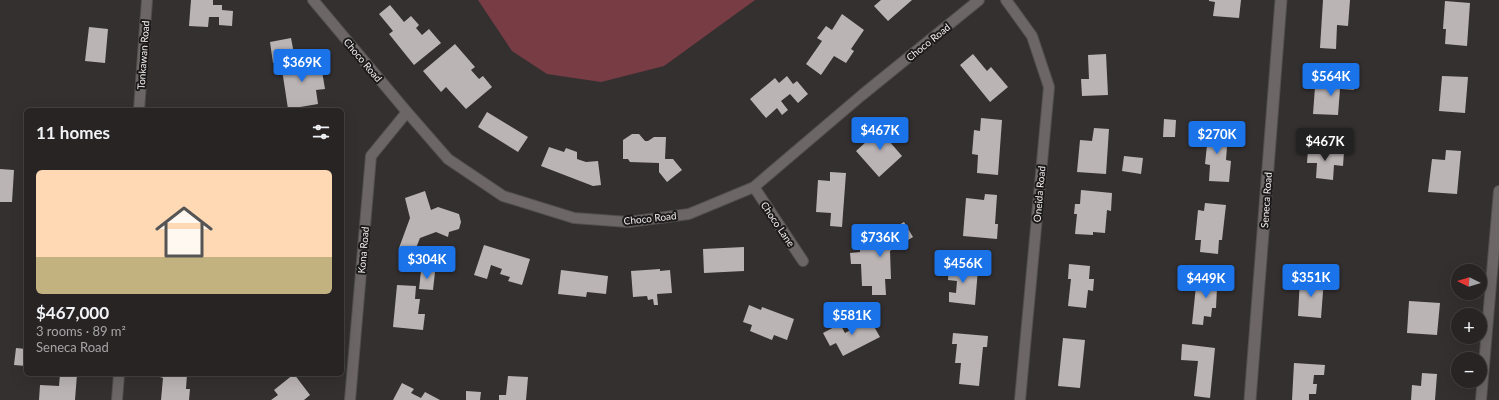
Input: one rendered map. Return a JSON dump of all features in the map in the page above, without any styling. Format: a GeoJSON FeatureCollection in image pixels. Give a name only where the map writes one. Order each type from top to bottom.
{"type":"FeatureCollection","features":[{"type":"Feature","properties":{"kind":"street","name":"Tonkawan Road"},"geometry":{"type":"LineString","coordinates":[[139,108],[147,0]]}},
{"type":"Feature","properties":{"kind":"street","name":"Choco Road"},"geometry":{"type":"LineString","coordinates":[[313,0],[407,112],[448,158],[503,196],[574,218],[628,222],[689,214],[754,187],[862,95],[979,0]]}},
{"type":"Feature","properties":{"kind":"street","name":"Oneida Road"},"geometry":{"type":"LineString","coordinates":[[1006,0],[1032,36],[1049,87],[1020,400]]}},
{"type":"Feature","properties":{"kind":"street","name":"Seneca Road"},"geometry":{"type":"LineString","coordinates":[[1250,400],[1281,0]]}},
{"type":"Feature","properties":{"kind":"street","name":"Kona Road"},"geometry":{"type":"LineString","coordinates":[[350,400],[371,156],[407,112]]}},
{"type":"Feature","properties":{"kind":"street","name":"Choco Lane"},"geometry":{"type":"LineString","coordinates":[[754,187],[803,261]]}},
{"type":"Feature","properties":{"kind":"street"},"geometry":{"type":"LineString","coordinates":[[1481,400],[1499,191]]}},
{"type":"Feature","properties":{"kind":"street"},"geometry":{"type":"LineString","coordinates":[[117,400],[119,376]]}},
{"type":"Feature","properties":{"kind":"shaded area"},"geometry":{"type":"Polygon","coordinates":[[[478,0],[755,0],[664,66],[601,82],[547,74],[512,51],[478,0]]]}},
{"type":"Feature","properties":{"kind":"building"},"geometry":{"type":"Polygon","coordinates":[[[191,0],[213,0],[213,5],[222,5],[222,10],[233,11],[232,26],[219,25],[219,17],[209,17],[208,27],[189,26],[191,0]]]}},
{"type":"Feature","properties":{"kind":"building"},"geometry":{"type":"Polygon","coordinates":[[[881,0],[912,0],[888,21],[874,6],[881,0]]]}},
{"type":"Feature","properties":{"kind":"building"},"geometry":{"type":"Polygon","coordinates":[[[1209,0],[1241,0],[1239,18],[1213,16],[1215,2],[1209,0]]]}},
{"type":"Feature","properties":{"kind":"building"},"geometry":{"type":"Polygon","coordinates":[[[1323,0],[1350,0],[1348,26],[1337,25],[1336,49],[1320,48],[1323,0]]]}},
{"type":"Feature","properties":{"kind":"building"},"geometry":{"type":"Polygon","coordinates":[[[1445,1],[1470,3],[1467,46],[1445,44],[1446,29],[1443,29],[1445,1]]]}},
{"type":"Feature","properties":{"kind":"building"},"geometry":{"type":"Polygon","coordinates":[[[390,5],[404,22],[411,16],[419,25],[416,28],[422,35],[429,29],[441,43],[414,65],[389,34],[393,31],[379,14],[390,5]]]}},
{"type":"Feature","properties":{"kind":"building"},"geometry":{"type":"Polygon","coordinates":[[[842,14],[864,30],[851,49],[854,51],[846,63],[834,56],[821,75],[806,64],[822,41],[817,38],[826,26],[832,30],[842,14]]]}},
{"type":"Feature","properties":{"kind":"building"},"geometry":{"type":"Polygon","coordinates":[[[89,27],[108,29],[105,63],[85,61],[89,27]]]}},
{"type":"Feature","properties":{"kind":"building"},"geometry":{"type":"Polygon","coordinates":[[[291,38],[295,59],[273,63],[270,42],[291,38]]]}},
{"type":"Feature","properties":{"kind":"building"},"geometry":{"type":"Polygon","coordinates":[[[455,44],[475,67],[471,70],[479,79],[483,76],[492,87],[466,109],[446,87],[441,92],[423,71],[455,44]]]}},
{"type":"Feature","properties":{"kind":"building"},"geometry":{"type":"Polygon","coordinates":[[[973,54],[987,71],[991,67],[1008,87],[990,102],[960,65],[973,54]]]}},
{"type":"Feature","properties":{"kind":"building"},"geometry":{"type":"Polygon","coordinates":[[[1106,54],[1108,95],[1082,96],[1081,79],[1089,79],[1088,55],[1106,54]]]}},
{"type":"Feature","properties":{"kind":"building"},"geometry":{"type":"Polygon","coordinates":[[[311,58],[314,72],[322,71],[325,89],[316,90],[318,104],[288,108],[281,63],[311,58]]]}},
{"type":"Feature","properties":{"kind":"building"},"geometry":{"type":"Polygon","coordinates":[[[787,76],[793,84],[797,81],[808,94],[798,103],[790,94],[781,101],[788,110],[782,115],[777,108],[766,118],[750,99],[775,78],[779,83],[787,76]]]}},
{"type":"Feature","properties":{"kind":"building"},"geometry":{"type":"Polygon","coordinates":[[[1340,76],[1355,77],[1354,90],[1340,89],[1338,115],[1313,114],[1315,87],[1339,88],[1340,76]]]}},
{"type":"Feature","properties":{"kind":"building"},"geometry":{"type":"Polygon","coordinates":[[[1442,76],[1468,77],[1465,113],[1439,111],[1442,76]]]}},
{"type":"Feature","properties":{"kind":"building"},"geometry":{"type":"Polygon","coordinates":[[[487,112],[528,137],[518,152],[478,127],[487,112]]]}},
{"type":"Feature","properties":{"kind":"building"},"geometry":{"type":"Polygon","coordinates":[[[981,118],[1002,120],[998,175],[977,173],[978,155],[972,154],[974,130],[980,131],[981,118]]]}},
{"type":"Feature","properties":{"kind":"building"},"geometry":{"type":"Polygon","coordinates":[[[1164,119],[1176,120],[1175,137],[1163,137],[1164,119]]]}},
{"type":"Feature","properties":{"kind":"building"},"geometry":{"type":"Polygon","coordinates":[[[887,123],[897,134],[889,141],[902,156],[879,177],[856,151],[887,123]]]}},
{"type":"Feature","properties":{"kind":"building"},"geometry":{"type":"Polygon","coordinates":[[[1094,128],[1109,129],[1106,174],[1077,172],[1080,140],[1092,141],[1094,128]]]}},
{"type":"Feature","properties":{"kind":"building"},"geometry":{"type":"Polygon","coordinates":[[[1201,131],[1228,133],[1226,160],[1231,161],[1229,182],[1209,181],[1210,165],[1205,164],[1207,145],[1200,145],[1201,131]]]}},
{"type":"Feature","properties":{"kind":"building"},"geometry":{"type":"Polygon","coordinates":[[[632,134],[639,134],[645,141],[648,141],[654,137],[666,137],[665,159],[673,159],[682,170],[667,182],[659,172],[659,163],[630,162],[628,159],[623,159],[623,140],[632,134]]]}},
{"type":"Feature","properties":{"kind":"building"},"geometry":{"type":"Polygon","coordinates":[[[549,147],[564,152],[566,148],[577,152],[577,159],[586,162],[598,161],[601,185],[593,186],[541,166],[549,147]]]}},
{"type":"Feature","properties":{"kind":"building"},"geometry":{"type":"Polygon","coordinates":[[[1308,149],[1344,152],[1343,166],[1334,165],[1333,180],[1316,178],[1317,163],[1307,163],[1308,149]]]}},
{"type":"Feature","properties":{"kind":"building"},"geometry":{"type":"Polygon","coordinates":[[[1446,150],[1461,151],[1457,194],[1428,192],[1432,159],[1445,160],[1446,150]]]}},
{"type":"Feature","properties":{"kind":"building"},"geometry":{"type":"Polygon","coordinates":[[[1124,156],[1143,158],[1141,174],[1122,171],[1124,156]]]}},
{"type":"Feature","properties":{"kind":"building"},"geometry":{"type":"Polygon","coordinates":[[[0,169],[14,170],[12,202],[0,202],[0,169]]]}},
{"type":"Feature","properties":{"kind":"building"},"geometry":{"type":"Polygon","coordinates":[[[830,172],[846,173],[842,227],[830,226],[831,213],[816,212],[818,180],[830,181],[830,172]]]}},
{"type":"Feature","properties":{"kind":"building"},"geometry":{"type":"Polygon","coordinates":[[[1081,190],[1112,193],[1111,211],[1107,210],[1105,233],[1093,232],[1093,235],[1075,234],[1077,214],[1074,214],[1075,204],[1080,204],[1081,190]]]}},
{"type":"Feature","properties":{"kind":"building"},"geometry":{"type":"Polygon","coordinates":[[[425,191],[431,210],[438,207],[459,214],[461,222],[459,229],[449,232],[448,237],[436,232],[420,238],[414,253],[399,248],[410,218],[405,198],[425,191]]]}},
{"type":"Feature","properties":{"kind":"building"},"geometry":{"type":"Polygon","coordinates":[[[985,194],[997,195],[995,224],[998,224],[997,239],[963,236],[966,198],[984,200],[985,194]]]}},
{"type":"Feature","properties":{"kind":"building"},"geometry":{"type":"Polygon","coordinates":[[[1205,203],[1226,205],[1222,240],[1219,240],[1218,254],[1200,252],[1201,240],[1195,240],[1198,210],[1204,211],[1205,203]]]}},
{"type":"Feature","properties":{"kind":"building"},"geometry":{"type":"Polygon","coordinates":[[[904,222],[913,237],[890,251],[891,279],[885,279],[886,295],[872,295],[872,286],[862,286],[861,264],[851,264],[850,253],[860,252],[860,246],[867,246],[866,239],[875,239],[904,222]]]}},
{"type":"Feature","properties":{"kind":"building"},"geometry":{"type":"Polygon","coordinates":[[[484,245],[530,259],[522,285],[508,281],[510,277],[500,274],[502,269],[491,265],[487,279],[474,275],[484,245]]]}},
{"type":"Feature","properties":{"kind":"building"},"geometry":{"type":"Polygon","coordinates":[[[744,247],[744,271],[704,273],[703,249],[744,247]]]}},
{"type":"Feature","properties":{"kind":"building"},"geometry":{"type":"Polygon","coordinates":[[[949,262],[961,263],[961,268],[978,269],[975,305],[949,302],[949,292],[956,293],[957,281],[948,280],[949,262]]]}},
{"type":"Feature","properties":{"kind":"building"},"geometry":{"type":"Polygon","coordinates":[[[1069,264],[1090,266],[1089,279],[1094,279],[1093,291],[1088,290],[1086,308],[1068,306],[1071,279],[1068,279],[1069,264]]]}},
{"type":"Feature","properties":{"kind":"building"},"geometry":{"type":"Polygon","coordinates":[[[660,269],[660,271],[670,270],[672,293],[657,294],[658,305],[654,305],[653,299],[648,300],[647,296],[633,297],[631,271],[660,269]]]}},
{"type":"Feature","properties":{"kind":"building"},"geometry":{"type":"Polygon","coordinates":[[[561,270],[608,276],[606,294],[587,292],[586,297],[558,294],[561,270]]]}},
{"type":"Feature","properties":{"kind":"building"},"geometry":{"type":"Polygon","coordinates":[[[421,271],[435,272],[433,290],[419,289],[421,271]]]}},
{"type":"Feature","properties":{"kind":"building"},"geometry":{"type":"Polygon","coordinates":[[[1209,273],[1222,274],[1221,289],[1217,288],[1216,308],[1212,308],[1211,317],[1204,316],[1203,325],[1192,324],[1196,286],[1208,287],[1209,273]]]}},
{"type":"Feature","properties":{"kind":"building"},"geometry":{"type":"Polygon","coordinates":[[[1300,278],[1324,279],[1321,318],[1298,316],[1300,278]]]}},
{"type":"Feature","properties":{"kind":"building"},"geometry":{"type":"Polygon","coordinates":[[[397,285],[416,286],[415,299],[420,299],[418,314],[425,314],[423,330],[393,327],[397,285]]]}},
{"type":"Feature","properties":{"kind":"building"},"geometry":{"type":"Polygon","coordinates":[[[1409,301],[1440,303],[1437,335],[1407,333],[1409,301]]]}},
{"type":"Feature","properties":{"kind":"building"},"geometry":{"type":"Polygon","coordinates":[[[749,305],[761,310],[762,307],[794,319],[787,340],[774,335],[772,340],[750,331],[752,325],[743,322],[749,305]]]}},
{"type":"Feature","properties":{"kind":"building"},"geometry":{"type":"Polygon","coordinates":[[[868,316],[880,337],[843,356],[836,343],[830,346],[823,333],[840,324],[845,333],[854,328],[852,324],[868,316]]]}},
{"type":"Feature","properties":{"kind":"building"},"geometry":{"type":"Polygon","coordinates":[[[953,333],[988,336],[987,347],[983,347],[979,386],[959,384],[961,363],[955,363],[957,344],[952,344],[953,333]]]}},
{"type":"Feature","properties":{"kind":"building"},"geometry":{"type":"Polygon","coordinates":[[[1063,338],[1085,340],[1080,388],[1058,386],[1063,338]]]}},
{"type":"Feature","properties":{"kind":"building"},"geometry":{"type":"Polygon","coordinates":[[[1182,344],[1215,348],[1210,398],[1194,396],[1198,361],[1181,360],[1182,344]]]}},
{"type":"Feature","properties":{"kind":"building"},"geometry":{"type":"Polygon","coordinates":[[[16,348],[24,349],[24,366],[14,365],[16,348]]]}},
{"type":"Feature","properties":{"kind":"building"},"geometry":{"type":"Polygon","coordinates":[[[1294,363],[1325,365],[1324,375],[1314,375],[1313,384],[1317,384],[1316,394],[1309,394],[1309,400],[1292,400],[1294,363]]]}},
{"type":"Feature","properties":{"kind":"building"},"geometry":{"type":"Polygon","coordinates":[[[1422,373],[1437,374],[1435,400],[1411,400],[1412,385],[1421,386],[1422,373]]]}},
{"type":"Feature","properties":{"kind":"building"},"geometry":{"type":"Polygon","coordinates":[[[60,376],[77,376],[75,400],[39,400],[40,385],[59,386],[60,376]]]}},
{"type":"Feature","properties":{"kind":"building"},"geometry":{"type":"Polygon","coordinates":[[[187,376],[186,389],[190,389],[189,400],[161,400],[163,378],[160,377],[187,376]]]}},
{"type":"Feature","properties":{"kind":"building"},"geometry":{"type":"Polygon","coordinates":[[[292,376],[296,376],[310,395],[304,400],[271,400],[278,395],[274,390],[292,376]]]}},
{"type":"Feature","properties":{"kind":"building"},"geometry":{"type":"Polygon","coordinates":[[[508,376],[528,377],[526,400],[499,400],[499,395],[506,395],[508,376]]]}},
{"type":"Feature","properties":{"kind":"building"},"geometry":{"type":"Polygon","coordinates":[[[402,383],[414,389],[411,393],[421,398],[425,392],[440,400],[393,400],[402,383]]]}},
{"type":"Feature","properties":{"kind":"building"},"geometry":{"type":"Polygon","coordinates":[[[466,391],[481,392],[480,400],[466,400],[466,391]]]}}]}
